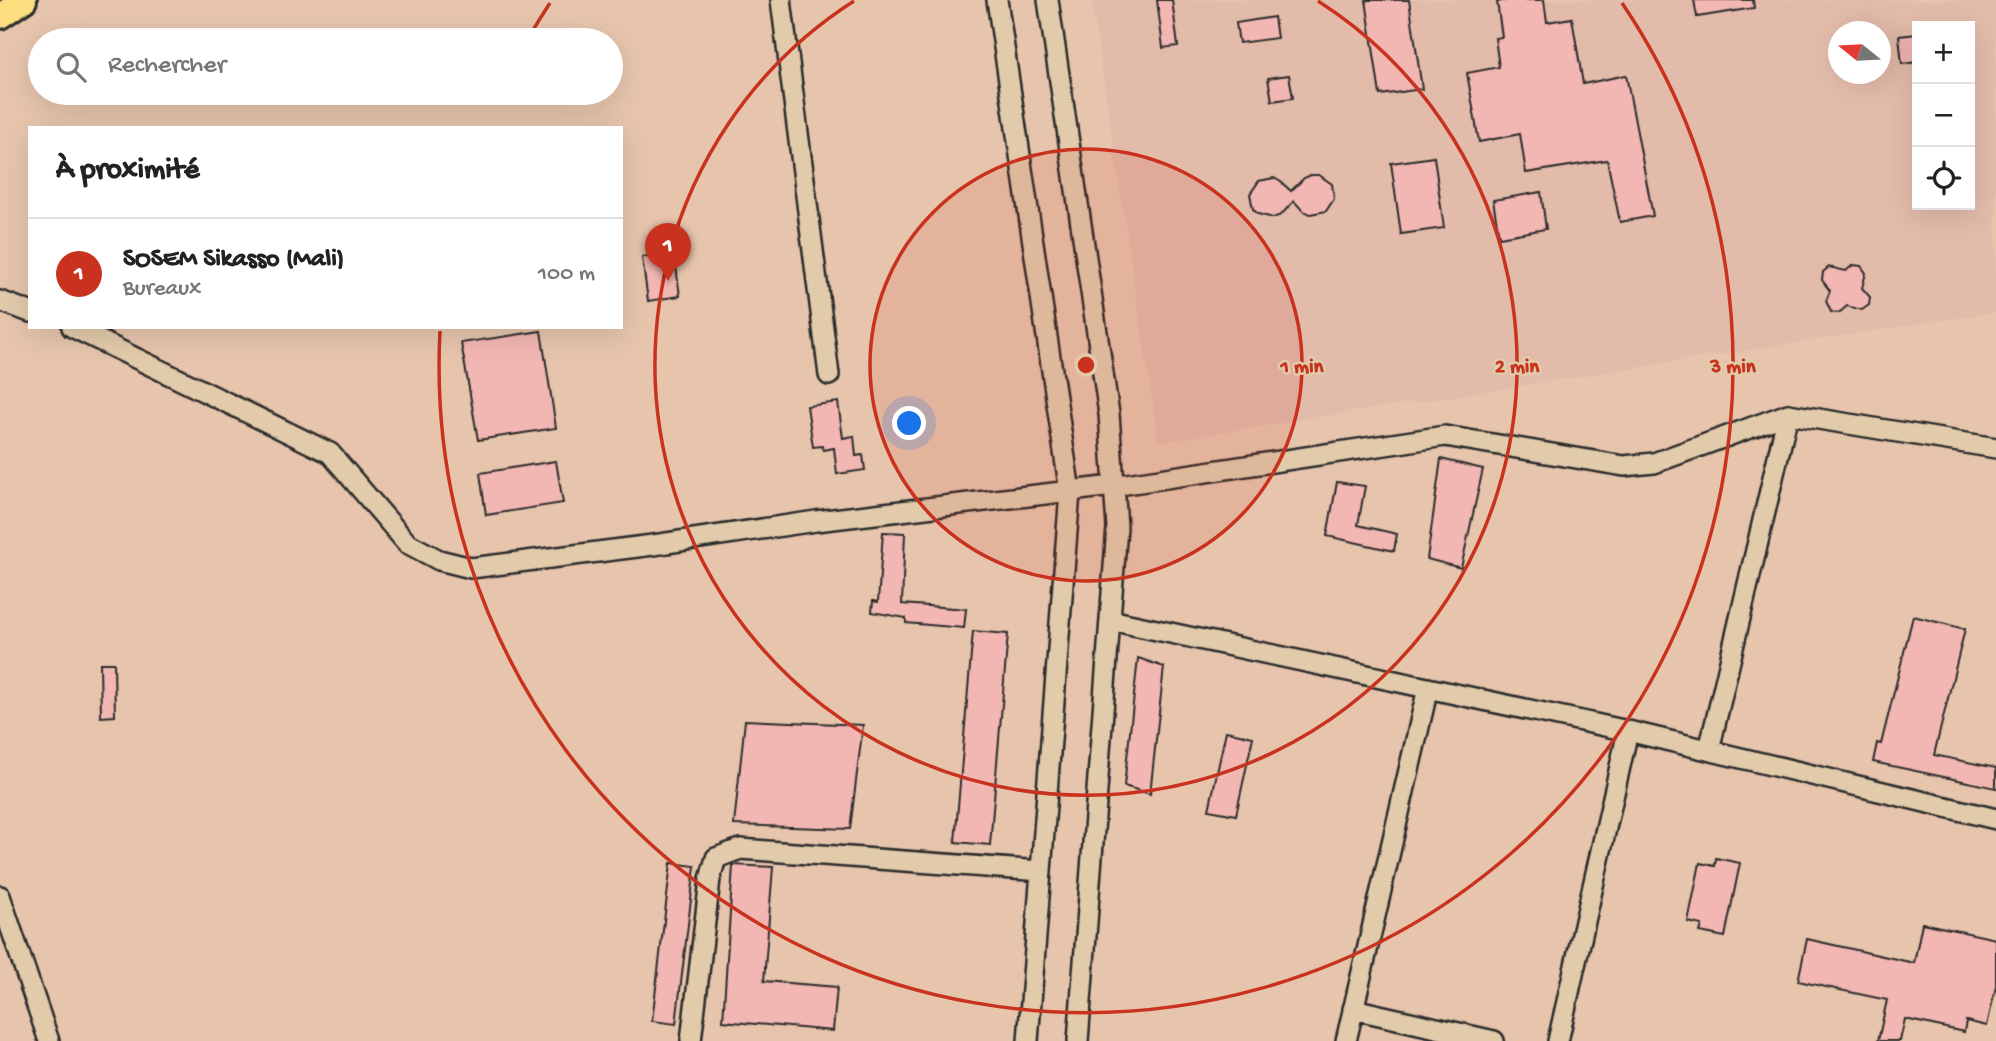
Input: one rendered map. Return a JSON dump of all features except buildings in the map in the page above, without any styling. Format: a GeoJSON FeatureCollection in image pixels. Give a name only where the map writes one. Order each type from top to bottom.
{"type":"FeatureCollection","features":[{"type":"Feature","properties":{"kind":"main road"},"geometry":{"type":"LineString","coordinates":[[0,16],[24,0]]}},
{"type":"Feature","properties":{"kind":"street"},"geometry":{"type":"LineString","coordinates":[[781,0],[829,375]]}},
{"type":"Feature","properties":{"kind":"street"},"geometry":{"type":"LineString","coordinates":[[997,0],[1070,492],[1028,1041]]}},
{"type":"Feature","properties":{"kind":"street"},"geometry":{"type":"LineString","coordinates":[[1048,0],[1109,414],[1117,527],[1078,1041]]}},
{"type":"Feature","properties":{"kind":"street"},"geometry":{"type":"LineString","coordinates":[[0,301],[28,311]]}},
{"type":"Feature","properties":{"kind":"street"},"geometry":{"type":"LineString","coordinates":[[76,329],[330,453],[407,543],[439,560],[471,568],[816,521],[1070,492],[1445,436],[1624,466],[1654,463],[1788,414],[1996,448]]}},
{"type":"Feature","properties":{"kind":"street"},"geometry":{"type":"LineString","coordinates":[[1709,750],[1788,414]]}},
{"type":"Feature","properties":{"kind":"street"},"geometry":{"type":"LineString","coordinates":[[1110,620],[1628,731],[1996,819]]}},
{"type":"Feature","properties":{"kind":"street"},"geometry":{"type":"LineString","coordinates":[[1346,1041],[1427,688]]}},
{"type":"Feature","properties":{"kind":"street"},"geometry":{"type":"LineString","coordinates":[[1558,1041],[1628,731]]}},
{"type":"Feature","properties":{"kind":"street"},"geometry":{"type":"LineString","coordinates":[[691,1041],[710,879],[716,858],[740,849],[1041,871]]}},
{"type":"Feature","properties":{"kind":"street"},"geometry":{"type":"LineString","coordinates":[[0,896],[49,1041]]}},
{"type":"Feature","properties":{"kind":"street"},"geometry":{"type":"LineString","coordinates":[[1353,1009],[1494,1041]]}},
{"type":"Feature","properties":{"kind":"shaded area"},"geometry":{"type":"Polygon","coordinates":[[[1091,0],[1996,0],[1996,312],[1159,442],[1091,0]]]}},
{"type":"Feature","properties":{"kind":"place","name":"SOSEM Sikasso (Mali)"},"geometry":{"type":"Point","coordinates":[668,281]}}]}
